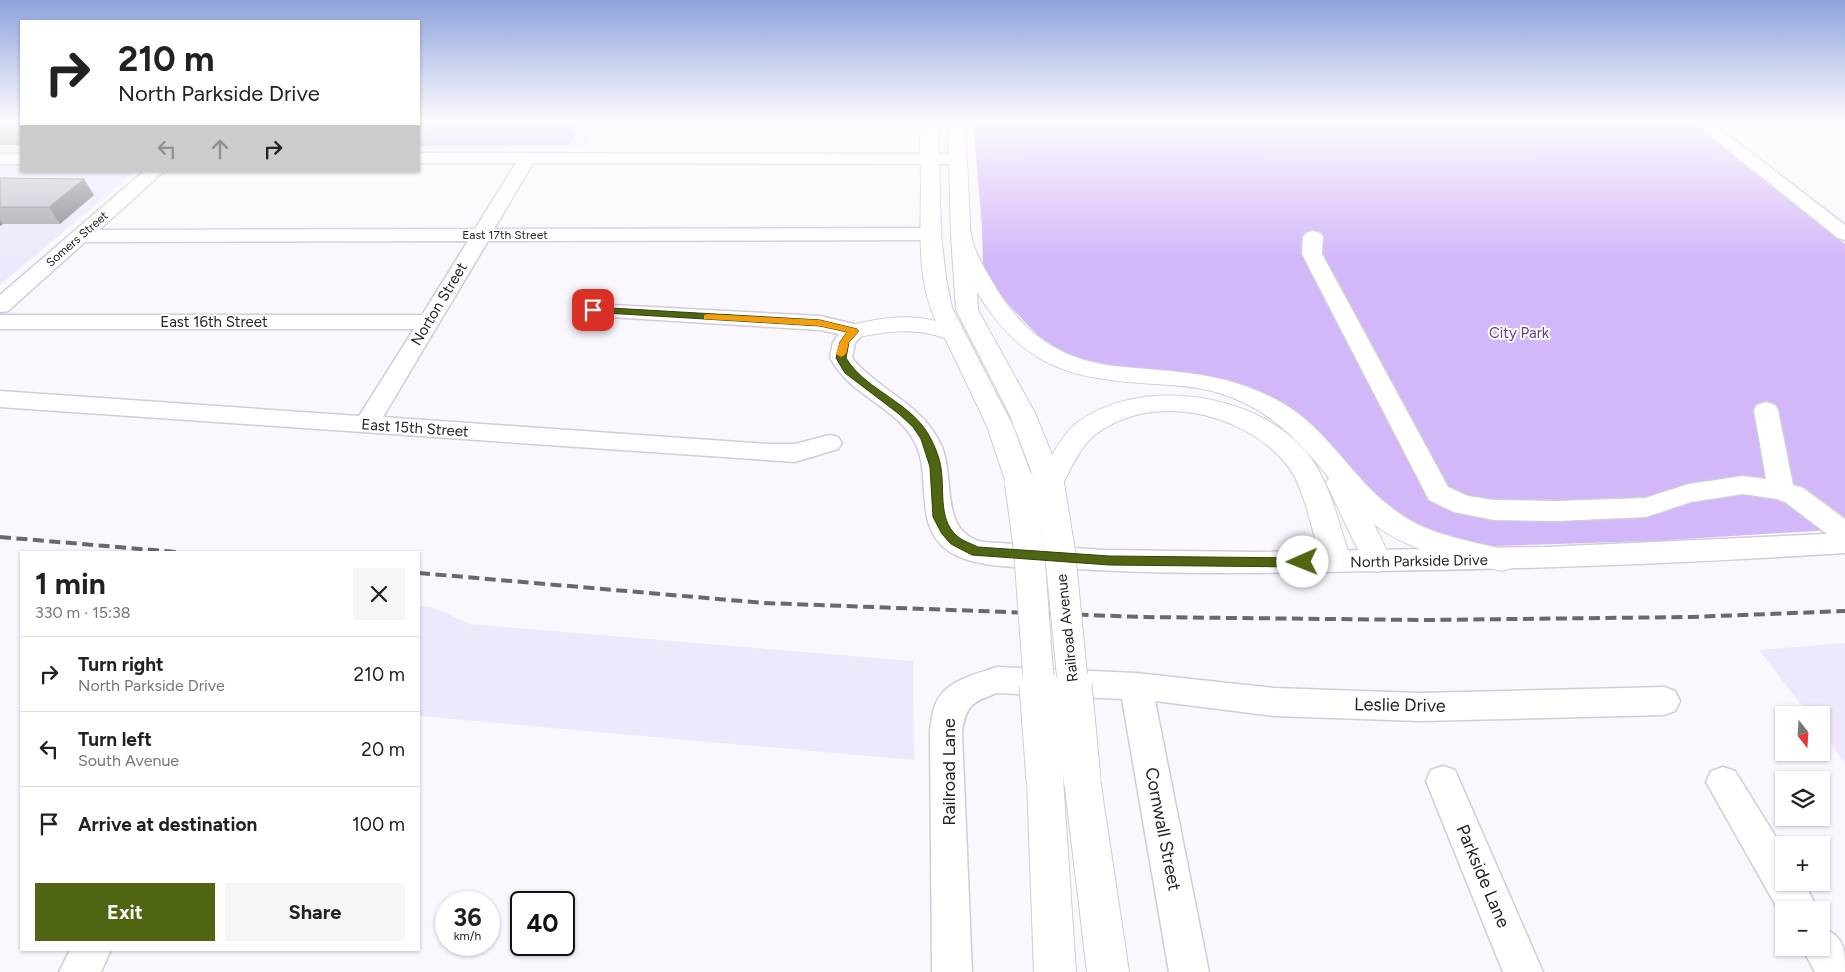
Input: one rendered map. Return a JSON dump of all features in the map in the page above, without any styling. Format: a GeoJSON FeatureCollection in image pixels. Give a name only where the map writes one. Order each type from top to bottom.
{"type":"FeatureCollection","features":[{"type":"Feature","properties":{"kind":"main road","name":"Railroad Avenue"},"geometry":{"type":"LineString","coordinates":[[930,167],[931,234],[936,286],[941,308],[970,362],[1000,426],[1034,483],[1060,552],[1082,779],[1108,972]]}},
{"type":"Feature","properties":{"kind":"main road","name":"Railroad Avenue"},"geometry":{"type":"LineString","coordinates":[[958,167],[967,310],[1022,414],[1040,455],[1034,483],[1028,550],[1045,779],[1055,972]]}},
{"type":"Feature","properties":{"kind":"main road"},"geometry":{"type":"LineString","coordinates":[[962,240],[974,270],[987,293],[1018,331],[1038,349],[1051,357],[1058,361],[1083,368],[1212,384],[1240,392],[1298,425],[1311,438],[1331,464],[1380,514],[1398,527],[1423,540],[1502,560]]}},
{"type":"Feature","properties":{"kind":"main road"},"geometry":{"type":"LineString","coordinates":[[854,331],[869,322],[917,303],[936,286]]}},
{"type":"Feature","properties":{"kind":"main road"},"geometry":{"type":"LineString","coordinates":[[854,331],[891,322],[907,322],[939,328],[954,334]]}},
{"type":"Feature","properties":{"kind":"main road"},"geometry":{"type":"LineString","coordinates":[[1034,483],[1065,458],[1069,446],[1076,438],[1086,429],[1108,416],[1145,405],[1192,404],[1214,408],[1252,423],[1278,441],[1296,458],[1307,476],[1336,562]]}},
{"type":"Feature","properties":{"kind":"main road"},"geometry":{"type":"LineString","coordinates":[[1331,464],[1378,561]]}},
{"type":"Feature","properties":{"kind":"street","name":"Norton Street"},"geometry":{"type":"LineString","coordinates":[[366,425],[522,167]]}},
{"type":"Feature","properties":{"kind":"street"},"geometry":{"type":"LineString","coordinates":[[1759,167],[1845,234]]}},
{"type":"Feature","properties":{"kind":"street","name":"Somers Street"},"geometry":{"type":"LineString","coordinates":[[0,306],[154,172]]}},
{"type":"Feature","properties":{"kind":"street","name":"East 17th Street"},"geometry":{"type":"LineString","coordinates":[[80,236],[931,234]]}},
{"type":"Feature","properties":{"kind":"street"},"geometry":{"type":"LineString","coordinates":[[1313,237],[1312,254],[1438,493],[1463,505],[1486,509],[1557,511],[1646,507],[1689,493],[1743,485],[1780,490],[1794,496],[1845,533]]}},
{"type":"Feature","properties":{"kind":"street"},"geometry":{"type":"LineString","coordinates":[[593,310],[820,323],[854,331]]}},
{"type":"Feature","properties":{"kind":"street","name":"East 16th Street"},"geometry":{"type":"LineString","coordinates":[[0,322],[428,322]]}},
{"type":"Feature","properties":{"kind":"street","name":"North Parkside Drive"},"geometry":{"type":"LineString","coordinates":[[854,331],[844,342],[841,358],[849,371],[902,411],[917,425],[926,439],[936,467],[938,517],[946,531],[964,547],[976,551],[1109,561],[1270,563],[1502,560],[1845,543]]}},
{"type":"Feature","properties":{"kind":"street","name":"East 15th Street"},"geometry":{"type":"LineString","coordinates":[[0,399],[766,452],[795,453],[829,443]]}},
{"type":"Feature","properties":{"kind":"street"},"geometry":{"type":"LineString","coordinates":[[1766,410],[1780,490]]}},
{"type":"Feature","properties":{"kind":"street","name":"Railroad Lane"},"geometry":{"type":"LineString","coordinates":[[952,972],[946,732],[950,708],[968,690],[997,680],[1136,686]]}},
{"type":"Feature","properties":{"kind":"street","name":"Leslie Drive"},"geometry":{"type":"LineString","coordinates":[[1136,686],[1274,702],[1400,706],[1664,701]]}},
{"type":"Feature","properties":{"kind":"street","name":"Cornwall Street"},"geometry":{"type":"LineString","coordinates":[[1136,686],[1189,972]]}},
{"type":"Feature","properties":{"kind":"street","name":"Parkside Lane"},"geometry":{"type":"LineString","coordinates":[[1443,781],[1523,972]]}},
{"type":"Feature","properties":{"kind":"street"},"geometry":{"type":"LineString","coordinates":[[1723,782],[1794,901]]}},
{"type":"Feature","properties":{"kind":"street"},"geometry":{"type":"LineString","coordinates":[[79,972],[91,951]]}},
{"type":"Feature","properties":{"kind":"street"},"geometry":{"type":"LineString","coordinates":[[1827,956],[1837,972]]}},
{"type":"Feature","properties":{"kind":"shaded area"},"geometry":{"type":"Polygon","coordinates":[[[0,167],[20,167],[20,172],[135,172],[0,285],[0,167]]]}},
{"type":"Feature","properties":{"kind":"shaded area"},"geometry":{"type":"Polygon","coordinates":[[[420,606],[432,607],[470,624],[913,661],[914,760],[420,716],[420,606]]]}},
{"type":"Feature","properties":{"kind":"shaded area"},"geometry":{"type":"Polygon","coordinates":[[[1845,643],[1845,763],[1830,743],[1830,706],[1802,706],[1759,650],[1845,643]]]}},
{"type":"Feature","properties":{"kind":"green space","name":"City Park"},"geometry":{"type":"Polygon","coordinates":[[[977,167],[1748,167],[1845,244],[1845,529],[1652,541],[1494,546],[1445,538],[1414,524],[1396,513],[1282,409],[1121,367],[1072,357],[1044,342],[1004,300],[983,268],[982,226],[977,167]]]}},
{"type":"Feature","properties":{"kind":"building"},"geometry":{"type":"Polygon","coordinates":[[[0,178],[84,179],[49,207],[0,207],[0,178]]]}},
{"type":"Feature","properties":{"kind":"railway"},"geometry":{"type":"LineString","coordinates":[[0,537],[164,551]]}},
{"type":"Feature","properties":{"kind":"railway"},"geometry":{"type":"LineString","coordinates":[[420,573],[764,603],[1142,617],[1424,620],[1692,617],[1845,611]]}},
{"type":"Feature","properties":{"kind":"slow traffic"},"geometry":{"type":"LineString","coordinates":[[707,317],[820,323],[854,331],[844,342],[841,354]]}},
{"type":"Feature","properties":{"kind":"route"},"geometry":{"type":"LineString","coordinates":[[593,310],[820,323],[854,331],[844,342],[841,358],[849,371],[902,411],[917,425],[926,439],[936,467],[938,517],[946,531],[964,547],[976,551],[1109,561],[1303,562]]}}]}
